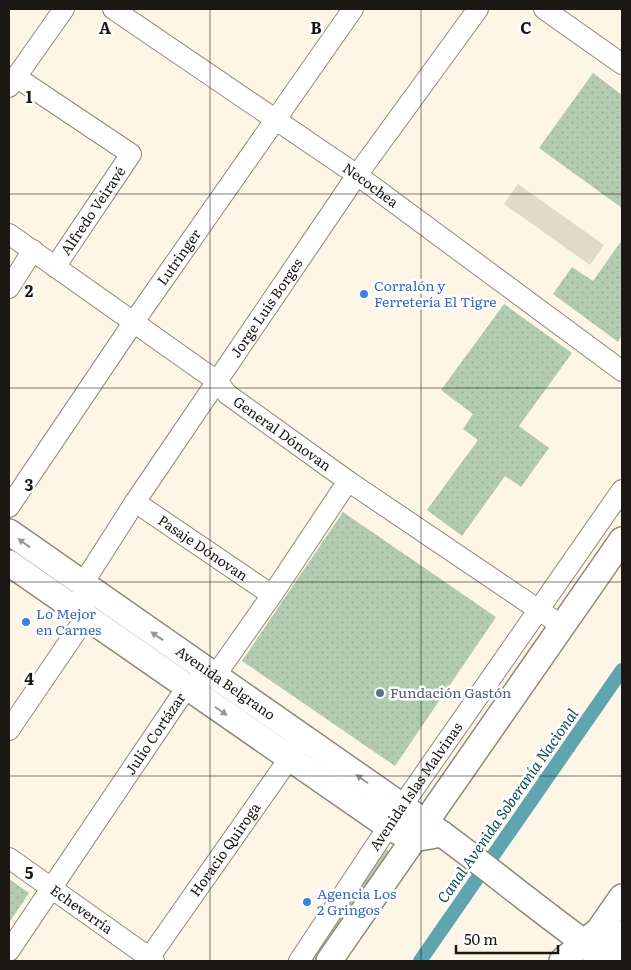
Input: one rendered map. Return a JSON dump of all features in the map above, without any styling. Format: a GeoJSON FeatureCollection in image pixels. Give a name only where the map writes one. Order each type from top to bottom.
{"type":"FeatureCollection","features":[{"type":"Feature","properties":{"kind":"main road","name":"Avenida Belgrano"},"geometry":{"type":"LineString","coordinates":[[9,532],[82,585],[304,738],[395,816]]}},
{"type":"Feature","properties":{"kind":"main road","name":"Avenida Islas Malvinas"},"geometry":{"type":"LineString","coordinates":[[329,961],[427,832],[561,625],[622,540]]}},
{"type":"Feature","properties":{"kind":"main road","name":"Avenida Belgrano"},"geometry":{"type":"LineString","coordinates":[[9,563],[290,758],[474,858],[511,885],[598,956]]}},
{"type":"Feature","properties":{"kind":"main road"},"geometry":{"type":"LineString","coordinates":[[598,956],[599,930],[622,897]]}},
{"type":"Feature","properties":{"kind":"main road"},"geometry":{"type":"LineString","coordinates":[[598,956],[622,934]]}},
{"type":"Feature","properties":{"kind":"main road"},"geometry":{"type":"LineString","coordinates":[[562,961],[570,952],[598,956]]}},
{"type":"Feature","properties":{"kind":"street"},"geometry":{"type":"LineString","coordinates":[[13,82],[64,9]]}},
{"type":"Feature","properties":{"kind":"street","name":"Necochea"},"geometry":{"type":"LineString","coordinates":[[113,9],[276,118],[622,371]]}},
{"type":"Feature","properties":{"kind":"street","name":"Lutringer"},"geometry":{"type":"LineString","coordinates":[[9,507],[133,323],[353,9]]}},
{"type":"Feature","properties":{"kind":"street","name":"Jorge Luis Borges"},"geometry":{"type":"LineString","coordinates":[[82,585],[135,502],[357,176],[478,9]]}},
{"type":"Feature","properties":{"kind":"street"},"geometry":{"type":"LineString","coordinates":[[544,9],[622,64]]}},
{"type":"Feature","properties":{"kind":"street","name":"Alfredo Veiravé"},"geometry":{"type":"LineString","coordinates":[[13,82],[131,154],[55,267]]}},
{"type":"Feature","properties":{"kind":"street","name":"General Dónovan"},"geometry":{"type":"LineString","coordinates":[[9,234],[218,382],[227,394],[348,481],[561,625]]}},
{"type":"Feature","properties":{"kind":"street"},"geometry":{"type":"LineString","coordinates":[[9,288],[33,250]]}},
{"type":"Feature","properties":{"kind":"street"},"geometry":{"type":"LineString","coordinates":[[215,676],[348,481]]}},
{"type":"Feature","properties":{"kind":"street","name":"Avenida Islas Malvinas"},"geometry":{"type":"LineString","coordinates":[[299,961],[395,816],[622,490]]}},
{"type":"Feature","properties":{"kind":"street","name":"Pasaje Dónovan"},"geometry":{"type":"LineString","coordinates":[[135,502],[272,595]]}},
{"type":"Feature","properties":{"kind":"street"},"geometry":{"type":"LineString","coordinates":[[9,730],[86,617],[82,585]]}},
{"type":"Feature","properties":{"kind":"street","name":"Julio Cortázar"},"geometry":{"type":"LineString","coordinates":[[9,951],[52,890],[187,687],[215,676]]}},
{"type":"Feature","properties":{"kind":"street","name":"Horacio Quiroga"},"geometry":{"type":"LineString","coordinates":[[150,960],[304,738]]}},
{"type":"Feature","properties":{"kind":"street","name":"Echeverría"},"geometry":{"type":"LineString","coordinates":[[9,858],[150,960]]}},
{"type":"Feature","properties":{"kind":"green space"},"geometry":{"type":"Polygon","coordinates":[[[593,73],[622,95],[622,208],[539,148],[593,73]]]}},
{"type":"Feature","properties":{"kind":"green space"},"geometry":{"type":"Polygon","coordinates":[[[622,240],[622,335],[618,342],[553,294],[572,267],[593,281],[622,240]]]}},
{"type":"Feature","properties":{"kind":"green space"},"geometry":{"type":"Polygon","coordinates":[[[504,304],[572,353],[519,426],[549,448],[521,487],[505,476],[462,536],[427,510],[478,440],[463,429],[473,414],[441,390],[504,304]]]}},
{"type":"Feature","properties":{"kind":"green space"},"geometry":{"type":"Polygon","coordinates":[[[343,512],[496,617],[395,766],[242,661],[343,512]]]}},
{"type":"Feature","properties":{"kind":"green space"},"geometry":{"type":"Polygon","coordinates":[[[383,847],[392,853],[316,961],[308,961],[383,847]]]}},
{"type":"Feature","properties":{"kind":"green space"},"geometry":{"type":"Polygon","coordinates":[[[9,879],[29,893],[9,923],[9,879]]]}},
{"type":"Feature","properties":{"kind":"building"},"geometry":{"type":"Polygon","coordinates":[[[518,184],[604,245],[590,265],[504,204],[518,184]]]}},
{"type":"Feature","properties":{"kind":"waterway","name":"Canal Avenida Soberanía Nacional"},"geometry":{"type":"LineString","coordinates":[[420,961],[622,670]]}},
{"type":"Feature","properties":{"kind":"place","name":"Corralón y Ferretería El Tigre"},"geometry":{"type":"Point","coordinates":[364,294]}},
{"type":"Feature","properties":{"kind":"place","name":"Lo Mejor en Carnes"},"geometry":{"type":"Point","coordinates":[26,622]}},
{"type":"Feature","properties":{"kind":"place","name":"Fundación Gastón"},"geometry":{"type":"Point","coordinates":[380,693]}},
{"type":"Feature","properties":{"kind":"place","name":"Agencia Los 2 Gringos"},"geometry":{"type":"Point","coordinates":[307,902]}}]}
